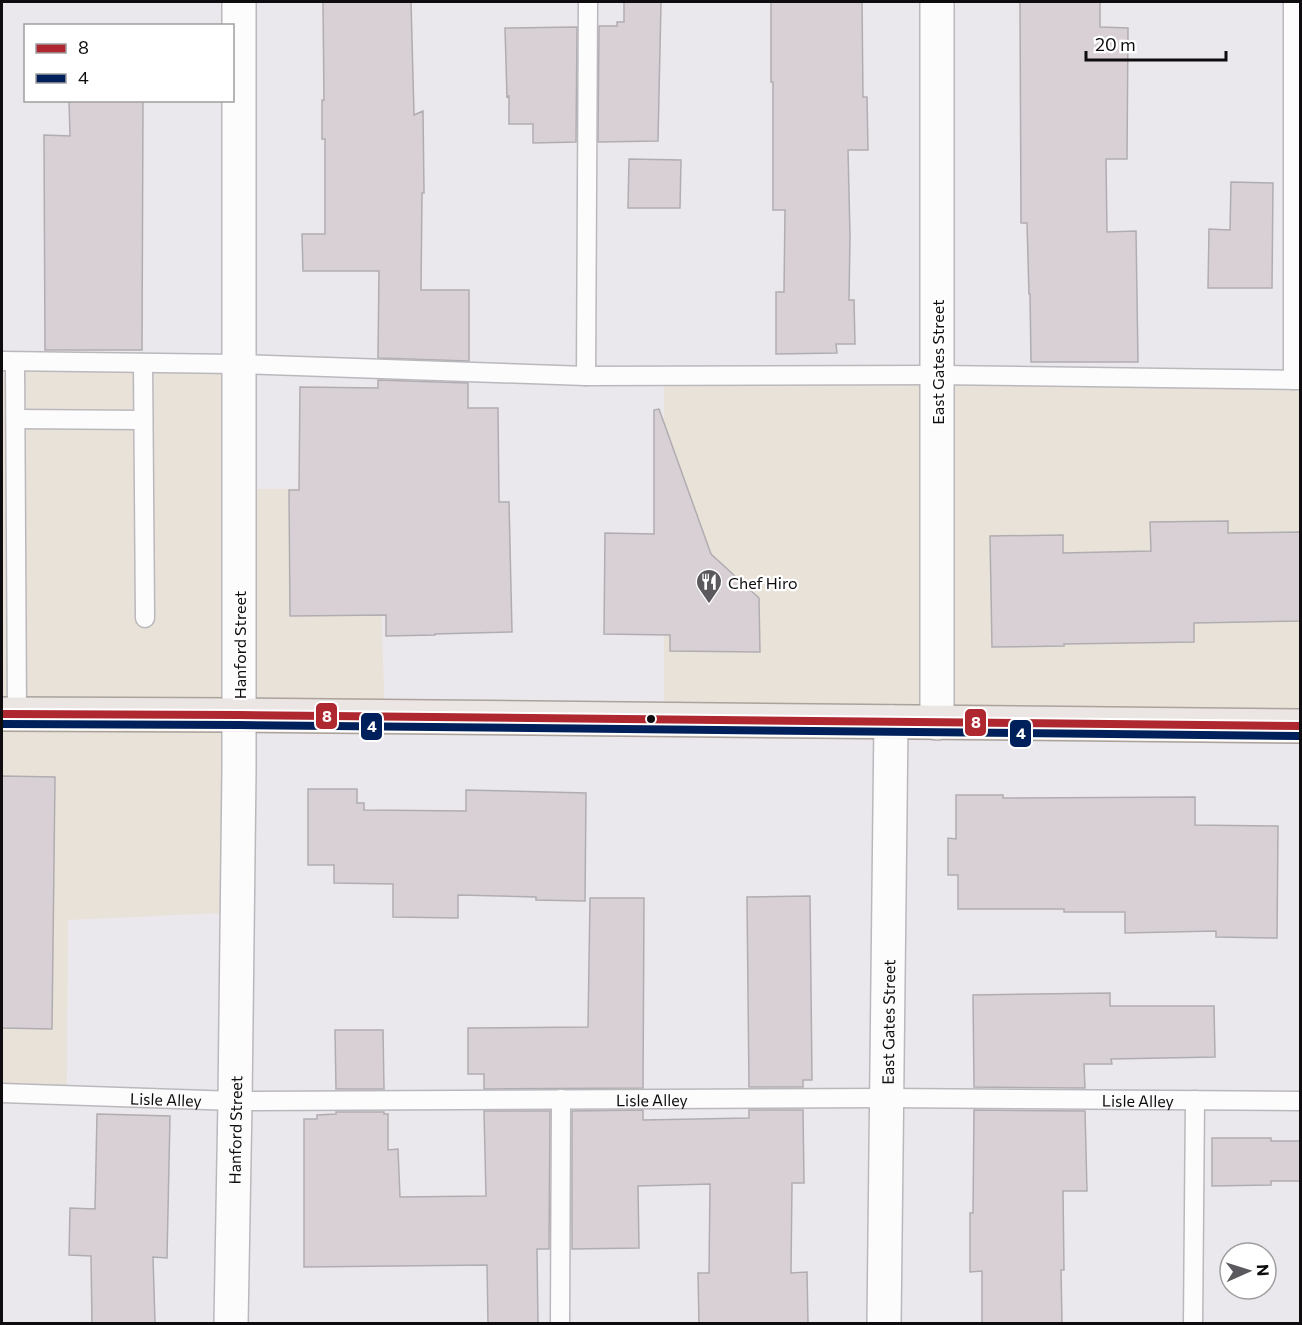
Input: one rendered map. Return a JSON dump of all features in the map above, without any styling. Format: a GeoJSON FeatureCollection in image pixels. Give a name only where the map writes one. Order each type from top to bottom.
{"type":"FeatureCollection","features":[{"type":"Feature","properties":{"kind":"main road"},"geometry":{"type":"LineString","coordinates":[[9,714],[1300,726]]}},
{"type":"Feature","properties":{"kind":"street","name":"Hanford Street"},"geometry":{"type":"LineString","coordinates":[[231,1323],[239,715],[239,2]]}},
{"type":"Feature","properties":{"kind":"street","name":"East Gates Street"},"geometry":{"type":"LineString","coordinates":[[937,2],[937,723]]}},
{"type":"Feature","properties":{"kind":"street","name":"East Gates Street"},"geometry":{"type":"LineString","coordinates":[[884,1323],[891,722]]}},
{"type":"Feature","properties":{"kind":"lane"},"geometry":{"type":"LineString","coordinates":[[586,376],[588,2]]}},
{"type":"Feature","properties":{"kind":"lane"},"geometry":{"type":"LineString","coordinates":[[9,714],[16,418],[8,361],[238,364],[586,376],[937,375],[1297,380],[1293,2]]}},
{"type":"Feature","properties":{"kind":"lane"},"geometry":{"type":"LineString","coordinates":[[142,363],[145,618]]}},
{"type":"Feature","properties":{"kind":"lane"},"geometry":{"type":"LineString","coordinates":[[16,418],[143,420]]}},
{"type":"Feature","properties":{"kind":"lane","name":"Lisle Alley"},"geometry":{"type":"LineString","coordinates":[[2,1093],[235,1101],[886,1098],[1300,1101]]}},
{"type":"Feature","properties":{"kind":"lane"},"geometry":{"type":"LineString","coordinates":[[560,1323],[561,1099]]}},
{"type":"Feature","properties":{"kind":"lane"},"geometry":{"type":"LineString","coordinates":[[1193,1323],[1195,1100]]}},
{"type":"Feature","properties":{"kind":"shaded area"},"geometry":{"type":"Polygon","coordinates":[[[243,366],[243,489],[377,488],[385,717],[239,715],[243,912],[68,920],[67,1097],[2,1097],[2,372],[243,366]]]}},
{"type":"Feature","properties":{"kind":"shaded area"},"geometry":{"type":"Polygon","coordinates":[[[664,374],[1300,380],[1300,726],[664,720],[664,374]]]}},
{"type":"Feature","properties":{"kind":"building"},"geometry":{"type":"Polygon","coordinates":[[[323,2],[411,2],[414,115],[423,111],[424,193],[422,193],[421,290],[469,290],[469,361],[378,358],[379,271],[303,271],[302,234],[325,234],[325,139],[322,139],[323,2]]]}},
{"type":"Feature","properties":{"kind":"building"},"geometry":{"type":"Polygon","coordinates":[[[624,2],[661,2],[658,141],[598,142],[599,26],[617,26],[617,22],[624,22],[624,2]]]}},
{"type":"Feature","properties":{"kind":"building"},"geometry":{"type":"Polygon","coordinates":[[[771,2],[862,2],[863,97],[867,97],[868,150],[848,150],[849,300],[854,300],[855,344],[836,344],[837,353],[776,354],[776,292],[784,292],[785,210],[773,210],[771,2]]]}},
{"type":"Feature","properties":{"kind":"building"},"geometry":{"type":"Polygon","coordinates":[[[1020,2],[1100,2],[1100,27],[1128,28],[1127,159],[1106,159],[1107,232],[1136,231],[1138,362],[1031,362],[1027,223],[1021,223],[1020,2]]]}},
{"type":"Feature","properties":{"kind":"building"},"geometry":{"type":"Polygon","coordinates":[[[577,27],[576,142],[533,143],[533,124],[509,124],[505,28],[577,27]]]}},
{"type":"Feature","properties":{"kind":"building"},"geometry":{"type":"Polygon","coordinates":[[[69,102],[143,102],[142,350],[45,350],[44,135],[70,136],[69,102]]]}},
{"type":"Feature","properties":{"kind":"building"},"geometry":{"type":"Polygon","coordinates":[[[629,159],[681,160],[680,208],[628,208],[629,159]]]}},
{"type":"Feature","properties":{"kind":"building"},"geometry":{"type":"Polygon","coordinates":[[[1231,182],[1273,183],[1272,288],[1208,288],[1209,229],[1230,230],[1231,182]]]}},
{"type":"Feature","properties":{"kind":"building"},"geometry":{"type":"Polygon","coordinates":[[[378,380],[468,383],[468,408],[498,408],[499,502],[509,502],[512,632],[386,636],[386,615],[290,616],[289,490],[299,490],[300,387],[378,388],[378,380]]]}},
{"type":"Feature","properties":{"kind":"building"},"geometry":{"type":"Polygon","coordinates":[[[659,409],[711,554],[759,598],[760,652],[670,651],[670,635],[604,634],[605,533],[654,534],[654,410],[659,409]]]}},
{"type":"Feature","properties":{"kind":"building"},"geometry":{"type":"Polygon","coordinates":[[[1228,521],[1228,533],[1300,532],[1300,621],[1194,623],[1194,642],[992,647],[990,536],[1063,535],[1063,553],[1151,551],[1150,522],[1228,521]]]}},
{"type":"Feature","properties":{"kind":"building"},"geometry":{"type":"Polygon","coordinates":[[[2,776],[55,777],[52,1029],[2,1028],[2,776]]]}},
{"type":"Feature","properties":{"kind":"building"},"geometry":{"type":"Polygon","coordinates":[[[308,789],[357,789],[357,803],[364,803],[364,810],[466,811],[466,790],[586,793],[585,901],[458,895],[458,918],[393,917],[393,884],[334,883],[334,865],[308,865],[308,789]]]}},
{"type":"Feature","properties":{"kind":"building"},"geometry":{"type":"Polygon","coordinates":[[[956,795],[1003,795],[1003,798],[1195,797],[1195,825],[1278,826],[1277,938],[1216,937],[1216,931],[1125,933],[1125,912],[1064,912],[1064,909],[958,909],[958,875],[948,875],[948,838],[956,839],[956,795]]]}},
{"type":"Feature","properties":{"kind":"building"},"geometry":{"type":"Polygon","coordinates":[[[810,896],[812,1080],[803,1080],[803,1087],[749,1087],[747,897],[810,896]]]}},
{"type":"Feature","properties":{"kind":"building"},"geometry":{"type":"Polygon","coordinates":[[[590,898],[644,898],[643,1088],[484,1089],[484,1074],[468,1074],[468,1028],[588,1027],[590,898]]]}},
{"type":"Feature","properties":{"kind":"building"},"geometry":{"type":"Polygon","coordinates":[[[1110,993],[1110,1006],[1214,1006],[1215,1057],[1111,1059],[1112,1064],[1084,1064],[1085,1088],[974,1087],[973,995],[1110,993]]]}},
{"type":"Feature","properties":{"kind":"building"},"geometry":{"type":"Polygon","coordinates":[[[335,1030],[383,1030],[384,1089],[336,1089],[335,1030]]]}},
{"type":"Feature","properties":{"kind":"building"},"geometry":{"type":"Polygon","coordinates":[[[643,1110],[643,1120],[749,1118],[749,1110],[803,1110],[804,1183],[792,1183],[791,1273],[807,1272],[808,1323],[699,1323],[698,1273],[709,1273],[710,1184],[638,1186],[639,1248],[572,1249],[572,1111],[643,1110]]]}},
{"type":"Feature","properties":{"kind":"building"},"geometry":{"type":"Polygon","coordinates":[[[974,1110],[1085,1111],[1087,1191],[1063,1191],[1062,1323],[982,1323],[982,1271],[970,1272],[974,1110]]]}},
{"type":"Feature","properties":{"kind":"building"},"geometry":{"type":"Polygon","coordinates":[[[484,1111],[550,1111],[549,1249],[537,1249],[538,1323],[488,1323],[487,1265],[304,1267],[304,1119],[317,1119],[317,1115],[336,1114],[336,1112],[384,1112],[388,1114],[388,1150],[398,1149],[400,1197],[486,1196],[484,1111]]]}},
{"type":"Feature","properties":{"kind":"building"},"geometry":{"type":"Polygon","coordinates":[[[97,1114],[170,1116],[167,1258],[153,1257],[155,1323],[92,1323],[91,1256],[69,1255],[70,1208],[95,1209],[97,1114]]]}},
{"type":"Feature","properties":{"kind":"building"},"geometry":{"type":"Polygon","coordinates":[[[1212,1138],[1271,1138],[1271,1141],[1300,1141],[1300,1181],[1271,1181],[1271,1185],[1212,1186],[1212,1138]]]}},
{"type":"Feature","properties":{"kind":"transit line","name":"8"},"geometry":{"type":"LineString","coordinates":[[2,714],[1300,726]]}},
{"type":"Feature","properties":{"kind":"transit line","name":"4"},"geometry":{"type":"LineString","coordinates":[[2,724],[1300,736]]}},
{"type":"Feature","properties":{"kind":"place","name":"Chef Hiro"},"geometry":{"type":"Point","coordinates":[709,605]}}]}
